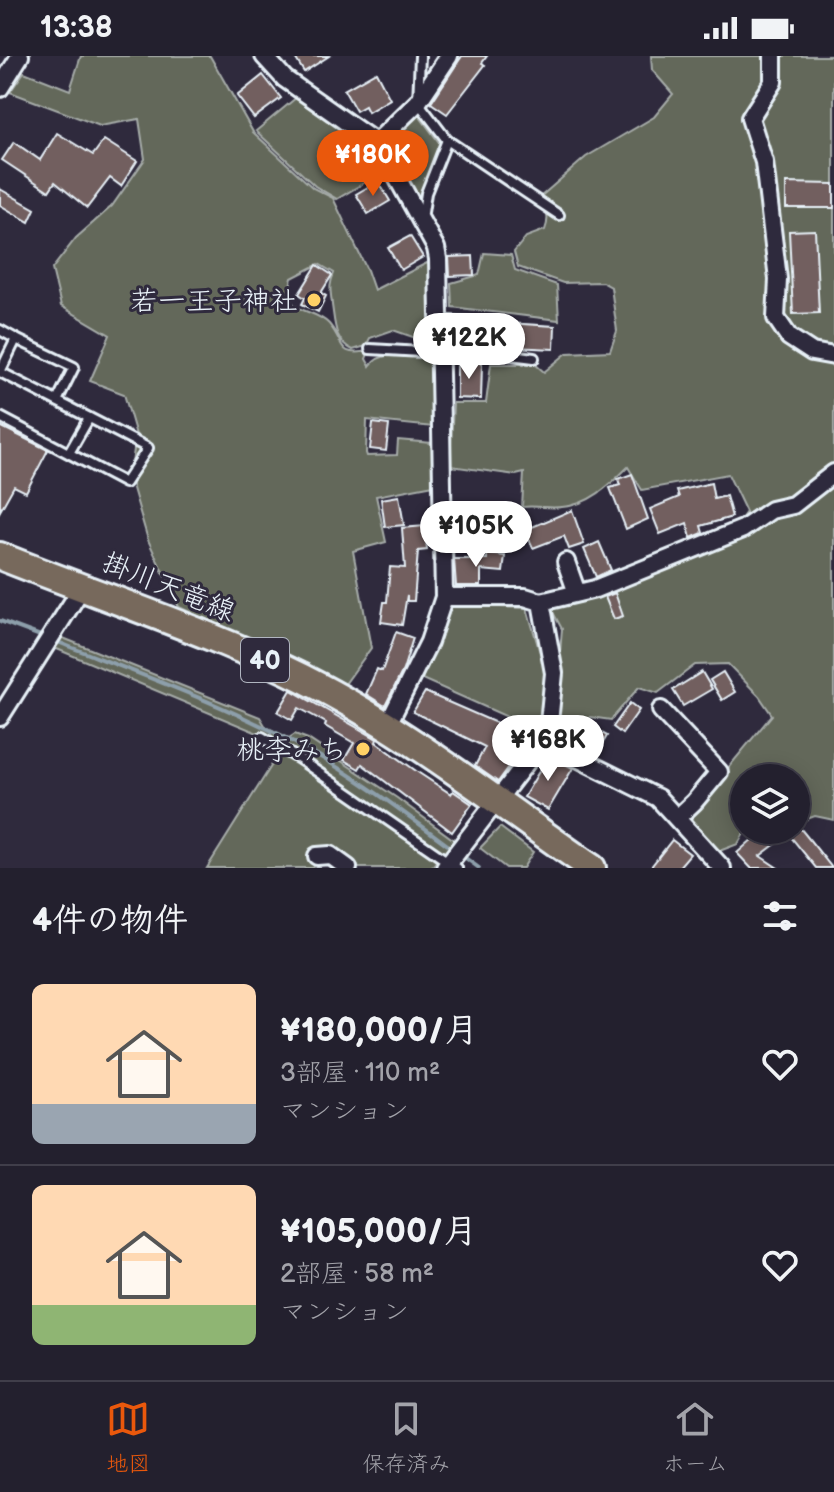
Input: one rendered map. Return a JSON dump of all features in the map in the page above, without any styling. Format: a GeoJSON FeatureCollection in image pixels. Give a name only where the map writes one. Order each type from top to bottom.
{"type":"FeatureCollection","features":[{"type":"Feature","properties":{"kind":"main road","name":"掛川天竜線"},"geometry":{"type":"LineString","coordinates":[[0,556],[259,657],[321,687],[387,726],[592,868]]}},
{"type":"Feature","properties":{"kind":"street"},"geometry":{"type":"LineString","coordinates":[[0,88],[20,56]]}},
{"type":"Feature","properties":{"kind":"street"},"geometry":{"type":"LineString","coordinates":[[264,56],[285,79],[379,145],[436,248],[444,597],[429,642],[387,726]]}},
{"type":"Feature","properties":{"kind":"street"},"geometry":{"type":"LineString","coordinates":[[379,145],[381,138],[418,102],[449,56]]}},
{"type":"Feature","properties":{"kind":"street"},"geometry":{"type":"LineString","coordinates":[[773,56],[773,82],[750,118],[764,162],[778,279],[776,318],[789,337],[812,352],[834,356]]}},
{"type":"Feature","properties":{"kind":"street"},"geometry":{"type":"LineString","coordinates":[[444,597],[525,597],[541,602],[595,589],[743,529],[771,510],[793,505],[834,473]]}},
{"type":"Feature","properties":{"kind":"street"},"geometry":{"type":"LineString","coordinates":[[566,562],[577,593]]}},
{"type":"Feature","properties":{"kind":"street"},"geometry":{"type":"LineString","coordinates":[[0,717],[83,586]]}},
{"type":"Feature","properties":{"kind":"street"},"geometry":{"type":"LineString","coordinates":[[541,602],[554,673],[547,743]]}},
{"type":"Feature","properties":{"kind":"street"},"geometry":{"type":"LineString","coordinates":[[661,710],[719,772],[677,818]]}},
{"type":"Feature","properties":{"kind":"street"},"geometry":{"type":"LineString","coordinates":[[450,864],[535,751],[547,743]]}},
{"type":"Feature","properties":{"kind":"street"},"geometry":{"type":"LineString","coordinates":[[547,743],[658,798],[717,866]]}},
{"type":"Feature","properties":{"kind":"street"},"geometry":{"type":"LineString","coordinates":[[317,856],[330,855],[348,868]]}},
{"type":"Feature","properties":{"kind":"lane"},"geometry":{"type":"LineString","coordinates":[[420,56],[418,102],[447,140],[559,215]]}},
{"type":"Feature","properties":{"kind":"lane"},"geometry":{"type":"LineString","coordinates":[[421,223],[426,193],[447,140]]}},
{"type":"Feature","properties":{"kind":"lane"},"geometry":{"type":"LineString","coordinates":[[0,330],[74,367],[57,401]]}},
{"type":"Feature","properties":{"kind":"lane"},"geometry":{"type":"LineString","coordinates":[[0,417],[125,483],[148,448],[0,372],[16,339]]}},
{"type":"Feature","properties":{"kind":"lane"},"geometry":{"type":"LineString","coordinates":[[370,349],[439,350],[534,358]]}},
{"type":"Feature","properties":{"kind":"lane"},"geometry":{"type":"LineString","coordinates":[[69,453],[89,418]]}},
{"type":"Feature","properties":{"kind":"lane"},"geometry":{"type":"LineString","coordinates":[[262,737],[299,759],[450,864]]}},
{"type":"Feature","properties":{"kind":"green space"},"geometry":{"type":"Polygon","coordinates":[[[81,56],[210,56],[253,132],[313,188],[333,198],[374,290],[433,260],[433,344],[433,427],[367,420],[366,453],[367,456],[397,455],[398,440],[432,443],[439,484],[376,496],[386,542],[353,551],[371,648],[345,684],[179,607],[148,540],[130,478],[136,435],[124,394],[90,381],[110,335],[61,306],[52,269],[76,238],[112,206],[145,159],[139,119],[100,126],[10,92],[24,72],[70,90],[81,56]],[[319,264],[292,278],[289,290],[294,305],[329,324],[346,350],[369,351],[366,359],[370,366],[390,355],[432,358],[433,344],[393,330],[370,338],[366,346],[353,350],[342,342],[335,325],[330,289],[334,273],[319,264]]]}},
{"type":"Feature","properties":{"kind":"green space"},"geometry":{"type":"Polygon","coordinates":[[[651,56],[834,56],[834,820],[810,818],[810,764],[731,764],[772,715],[759,696],[728,664],[695,665],[658,693],[639,687],[611,720],[590,717],[574,729],[555,713],[562,629],[548,603],[722,546],[746,512],[728,474],[642,490],[628,467],[606,487],[581,503],[522,507],[524,473],[516,475],[450,466],[453,403],[486,403],[491,364],[535,364],[544,372],[567,353],[610,351],[617,331],[611,287],[602,282],[563,283],[518,267],[514,252],[526,237],[545,230],[547,214],[539,198],[586,157],[654,117],[673,94],[652,70],[651,56]]]}},
{"type":"Feature","properties":{"kind":"green space"},"geometry":{"type":"Polygon","coordinates":[[[297,97],[370,148],[382,172],[337,199],[315,186],[256,131],[297,97]]]}},
{"type":"Feature","properties":{"kind":"green space"},"geometry":{"type":"Polygon","coordinates":[[[417,113],[441,145],[417,211],[386,149],[417,113]]]}},
{"type":"Feature","properties":{"kind":"green space"},"geometry":{"type":"Polygon","coordinates":[[[484,253],[511,255],[515,270],[557,285],[559,320],[452,307],[451,283],[479,275],[484,253]]]}},
{"type":"Feature","properties":{"kind":"green space"},"geometry":{"type":"Polygon","coordinates":[[[449,605],[527,608],[547,677],[539,731],[422,679],[449,605]]]}},
{"type":"Feature","properties":{"kind":"green space"},"geometry":{"type":"Polygon","coordinates":[[[58,636],[260,717],[266,727],[289,738],[295,734],[308,739],[458,843],[446,856],[279,742],[52,647],[58,636]]]}},
{"type":"Feature","properties":{"kind":"green space"},"geometry":{"type":"Polygon","coordinates":[[[278,755],[287,756],[438,859],[431,868],[343,868],[323,856],[313,868],[207,868],[278,755]]]}},
{"type":"Feature","properties":{"kind":"green space"},"geometry":{"type":"Polygon","coordinates":[[[730,766],[730,844],[738,844],[714,853],[684,821],[730,766]]]}},
{"type":"Feature","properties":{"kind":"green space"},"geometry":{"type":"Polygon","coordinates":[[[500,827],[533,852],[523,868],[506,868],[480,848],[500,827]]]}},
{"type":"Feature","properties":{"kind":"building"},"geometry":{"type":"Polygon","coordinates":[[[294,56],[329,56],[304,72],[294,56]]]}},
{"type":"Feature","properties":{"kind":"building"},"geometry":{"type":"Polygon","coordinates":[[[462,56],[487,56],[482,63],[485,65],[447,114],[431,103],[462,56]]]}},
{"type":"Feature","properties":{"kind":"building"},"geometry":{"type":"Polygon","coordinates":[[[376,72],[390,99],[368,112],[365,106],[356,111],[344,90],[376,72]]]}},
{"type":"Feature","properties":{"kind":"building"},"geometry":{"type":"Polygon","coordinates":[[[263,75],[281,98],[254,118],[237,96],[263,75]]]}},
{"type":"Feature","properties":{"kind":"building"},"geometry":{"type":"Polygon","coordinates":[[[57,133],[93,155],[104,140],[137,161],[121,186],[110,178],[87,208],[55,182],[49,191],[2,160],[14,142],[40,160],[57,133]]]}},
{"type":"Feature","properties":{"kind":"building"},"geometry":{"type":"Polygon","coordinates":[[[378,181],[390,201],[368,214],[356,194],[378,181]]]}},
{"type":"Feature","properties":{"kind":"building"},"geometry":{"type":"Polygon","coordinates":[[[786,183],[834,184],[834,208],[786,208],[786,183]]]}},
{"type":"Feature","properties":{"kind":"building"},"geometry":{"type":"Polygon","coordinates":[[[0,189],[35,209],[29,222],[0,205],[0,189]]]}},
{"type":"Feature","properties":{"kind":"building"},"geometry":{"type":"Polygon","coordinates":[[[815,230],[819,313],[793,314],[789,231],[815,230]]]}},
{"type":"Feature","properties":{"kind":"building"},"geometry":{"type":"Polygon","coordinates":[[[410,236],[423,257],[401,270],[388,248],[410,236]]]}},
{"type":"Feature","properties":{"kind":"building"},"geometry":{"type":"Polygon","coordinates":[[[473,256],[474,275],[450,276],[449,257],[473,256]]]}},
{"type":"Feature","properties":{"kind":"building"},"geometry":{"type":"Polygon","coordinates":[[[317,265],[332,275],[321,293],[326,296],[318,312],[302,304],[305,298],[299,294],[317,265]]]}},
{"type":"Feature","properties":{"kind":"building"},"geometry":{"type":"Polygon","coordinates":[[[450,315],[555,326],[554,349],[513,347],[514,342],[479,339],[479,333],[450,333],[450,315]]]}},
{"type":"Feature","properties":{"kind":"building"},"geometry":{"type":"Polygon","coordinates":[[[457,363],[482,363],[481,399],[457,398],[457,363]]]}},
{"type":"Feature","properties":{"kind":"building"},"geometry":{"type":"Polygon","coordinates":[[[373,423],[389,425],[386,451],[370,449],[373,423]]]}},
{"type":"Feature","properties":{"kind":"building"},"geometry":{"type":"Polygon","coordinates":[[[0,426],[48,450],[26,492],[14,486],[0,511],[0,426]]]}},
{"type":"Feature","properties":{"kind":"building"},"geometry":{"type":"Polygon","coordinates":[[[632,474],[648,519],[626,529],[610,488],[620,485],[618,479],[632,474]]]}},
{"type":"Feature","properties":{"kind":"building"},"geometry":{"type":"Polygon","coordinates":[[[711,483],[714,499],[726,496],[732,517],[701,526],[703,533],[691,538],[687,523],[660,534],[650,509],[679,497],[677,491],[711,483]]]}},
{"type":"Feature","properties":{"kind":"building"},"geometry":{"type":"Polygon","coordinates":[[[399,496],[404,525],[385,527],[381,499],[399,496]]]}},
{"type":"Feature","properties":{"kind":"building"},"geometry":{"type":"Polygon","coordinates":[[[572,510],[584,544],[569,549],[564,536],[533,548],[525,530],[572,510]]]}},
{"type":"Feature","properties":{"kind":"building"},"geometry":{"type":"Polygon","coordinates":[[[425,526],[427,550],[418,551],[414,601],[407,601],[407,595],[402,625],[381,622],[384,602],[387,602],[390,567],[405,568],[402,528],[425,526]]]}},
{"type":"Feature","properties":{"kind":"building"},"geometry":{"type":"Polygon","coordinates":[[[599,542],[611,570],[596,577],[584,549],[599,542]]]}},
{"type":"Feature","properties":{"kind":"building"},"geometry":{"type":"Polygon","coordinates":[[[487,554],[505,556],[503,572],[481,570],[481,586],[456,586],[454,559],[487,559],[487,554]]]}},
{"type":"Feature","properties":{"kind":"building"},"geometry":{"type":"Polygon","coordinates":[[[615,593],[623,616],[614,619],[605,597],[615,593]]]}},
{"type":"Feature","properties":{"kind":"building"},"geometry":{"type":"Polygon","coordinates":[[[396,632],[413,638],[403,670],[385,706],[366,694],[377,669],[382,671],[396,632]]]}},
{"type":"Feature","properties":{"kind":"building"},"geometry":{"type":"Polygon","coordinates":[[[702,672],[712,689],[683,706],[673,690],[702,672]]]}},
{"type":"Feature","properties":{"kind":"building"},"geometry":{"type":"Polygon","coordinates":[[[723,672],[735,692],[722,700],[710,680],[723,672]]]}},
{"type":"Feature","properties":{"kind":"building"},"geometry":{"type":"Polygon","coordinates":[[[291,690],[377,739],[376,742],[419,773],[472,804],[452,832],[362,764],[359,769],[344,760],[354,743],[325,726],[326,723],[299,708],[292,720],[278,712],[291,690]]]}},
{"type":"Feature","properties":{"kind":"building"},"geometry":{"type":"Polygon","coordinates":[[[425,692],[517,732],[507,757],[514,760],[498,782],[475,766],[485,747],[413,712],[425,692]]]}},
{"type":"Feature","properties":{"kind":"building"},"geometry":{"type":"Polygon","coordinates":[[[630,703],[639,710],[622,734],[613,727],[630,703]]]}},
{"type":"Feature","properties":{"kind":"building"},"geometry":{"type":"Polygon","coordinates":[[[589,726],[607,736],[596,755],[565,739],[566,736],[579,744],[589,726]]]}},
{"type":"Feature","properties":{"kind":"building"},"geometry":{"type":"Polygon","coordinates":[[[548,756],[573,768],[548,810],[524,797],[548,756]]]}},
{"type":"Feature","properties":{"kind":"building"},"geometry":{"type":"Polygon","coordinates":[[[672,840],[690,854],[678,868],[650,868],[672,840]]]}},
{"type":"Feature","properties":{"kind":"building"},"geometry":{"type":"Polygon","coordinates":[[[810,840],[832,868],[816,868],[796,844],[810,844],[810,840]]]}},
{"type":"Feature","properties":{"kind":"building"},"geometry":{"type":"Polygon","coordinates":[[[747,844],[776,844],[760,856],[778,868],[751,868],[737,853],[747,844]]]}},
{"type":"Feature","properties":{"kind":"waterway"},"geometry":{"type":"LineString","coordinates":[[0,621],[46,638]]}},
{"type":"Feature","properties":{"kind":"waterway"},"geometry":{"type":"LineString","coordinates":[[55,641],[185,692],[281,735],[348,774],[453,849]]}},
{"type":"Feature","properties":{"kind":"waterway"},"geometry":{"type":"LineString","coordinates":[[460,854],[479,868]]}},
{"type":"Feature","properties":{"kind":"place","name":"若一王子神社"},"geometry":{"type":"Point","coordinates":[314,300]}},
{"type":"Feature","properties":{"kind":"place","name":"桃李みち"},"geometry":{"type":"Point","coordinates":[363,749]}}]}
